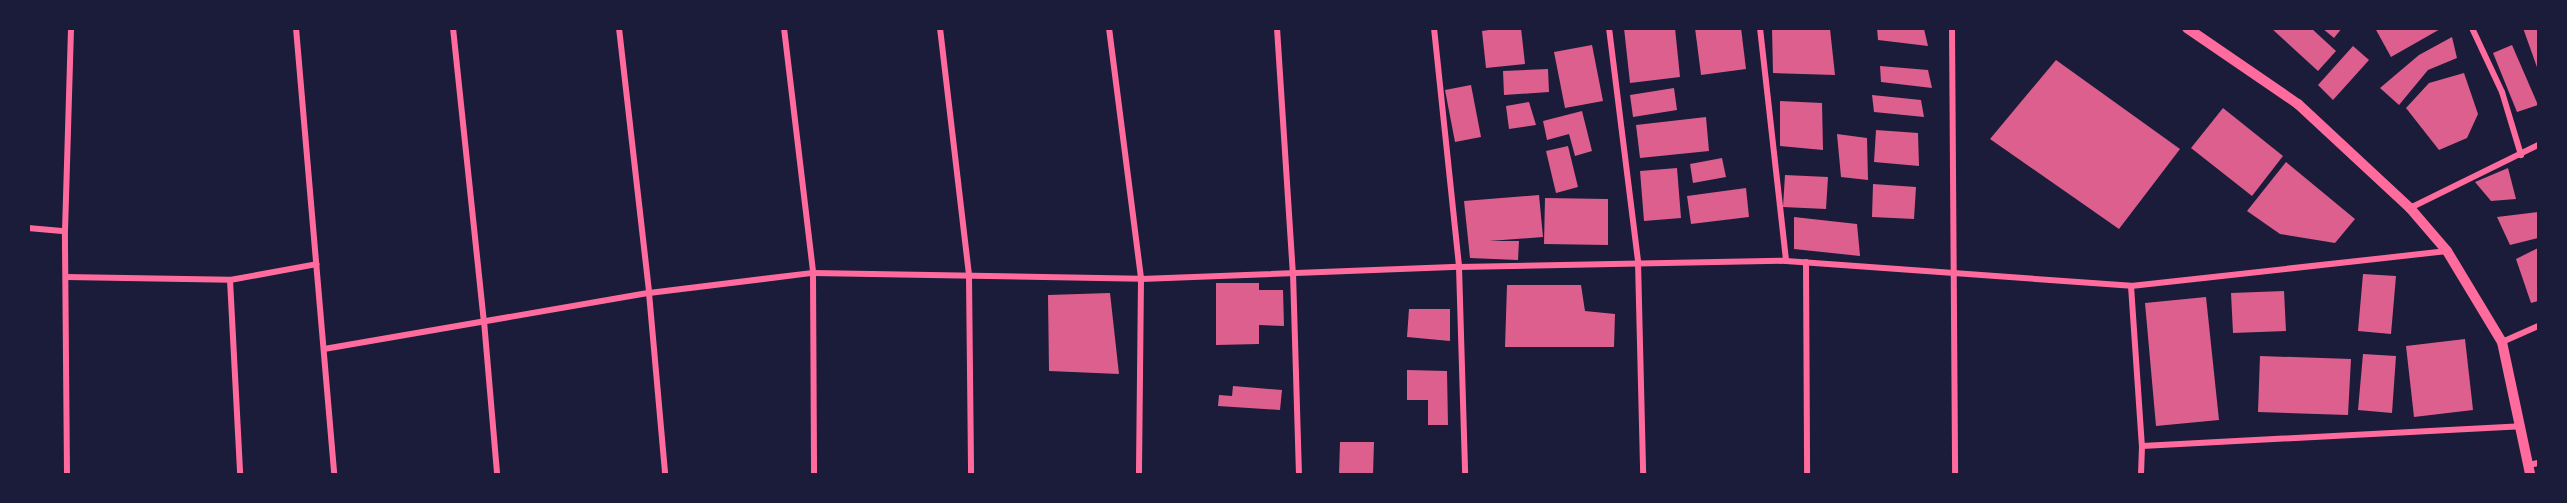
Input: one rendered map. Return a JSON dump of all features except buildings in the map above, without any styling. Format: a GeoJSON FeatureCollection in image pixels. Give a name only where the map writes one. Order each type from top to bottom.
{"type":"FeatureCollection","features":[{"type":"Feature","properties":{"kind":"street"},"geometry":{"type":"LineString","coordinates":[[68,474],[65,231],[71,28]]}},
{"type":"Feature","properties":{"kind":"street"},"geometry":{"type":"LineString","coordinates":[[296,28],[334,474]]}},
{"type":"Feature","properties":{"kind":"street"},"geometry":{"type":"LineString","coordinates":[[453,28],[484,321],[497,474]]}},
{"type":"Feature","properties":{"kind":"street"},"geometry":{"type":"LineString","coordinates":[[619,28],[649,293],[665,474]]}},
{"type":"Feature","properties":{"kind":"street"},"geometry":{"type":"LineString","coordinates":[[784,28],[813,273],[814,474]]}},
{"type":"Feature","properties":{"kind":"street"},"geometry":{"type":"LineString","coordinates":[[940,28],[969,276],[971,474]]}},
{"type":"Feature","properties":{"kind":"street"},"geometry":{"type":"LineString","coordinates":[[1109,28],[1141,279],[1139,474]]}},
{"type":"Feature","properties":{"kind":"street"},"geometry":{"type":"LineString","coordinates":[[1277,28],[1293,273],[1299,474]]}},
{"type":"Feature","properties":{"kind":"street"},"geometry":{"type":"LineString","coordinates":[[1434,28],[1459,267],[1466,474]]}},
{"type":"Feature","properties":{"kind":"street"},"geometry":{"type":"LineString","coordinates":[[1609,28],[1638,262],[1643,474]]}},
{"type":"Feature","properties":{"kind":"street"},"geometry":{"type":"LineString","coordinates":[[1760,28],[1786,261]]}},
{"type":"Feature","properties":{"kind":"street"},"geometry":{"type":"LineString","coordinates":[[1952,28],[1955,474]]}},
{"type":"Feature","properties":{"kind":"street"},"geometry":{"type":"LineString","coordinates":[[2187,28],[2298,104],[2410,208],[2447,251],[2502,342],[2520,426],[2532,467]]}},
{"type":"Feature","properties":{"kind":"street"},"geometry":{"type":"LineString","coordinates":[[2472,28],[2502,92],[2522,155]]}},
{"type":"Feature","properties":{"kind":"street"},"geometry":{"type":"LineString","coordinates":[[2410,208],[2522,155],[2538,145]]}},
{"type":"Feature","properties":{"kind":"street"},"geometry":{"type":"LineString","coordinates":[[28,228],[65,231]]}},
{"type":"Feature","properties":{"kind":"street"},"geometry":{"type":"LineString","coordinates":[[324,349],[649,293],[813,273],[1141,279],[1638,262],[1786,261],[1952,275],[2131,286],[2447,251]]}},
{"type":"Feature","properties":{"kind":"street"},"geometry":{"type":"LineString","coordinates":[[1806,262],[1807,474]]}},
{"type":"Feature","properties":{"kind":"street"},"geometry":{"type":"LineString","coordinates":[[66,277],[230,280],[317,264]]}},
{"type":"Feature","properties":{"kind":"street"},"geometry":{"type":"LineString","coordinates":[[230,280],[240,474]]}},
{"type":"Feature","properties":{"kind":"street"},"geometry":{"type":"LineString","coordinates":[[2131,286],[2142,446],[2141,474]]}},
{"type":"Feature","properties":{"kind":"street"},"geometry":{"type":"LineString","coordinates":[[2502,342],[2538,326]]}},
{"type":"Feature","properties":{"kind":"street"},"geometry":{"type":"LineString","coordinates":[[2142,446],[2520,426]]}}]}
